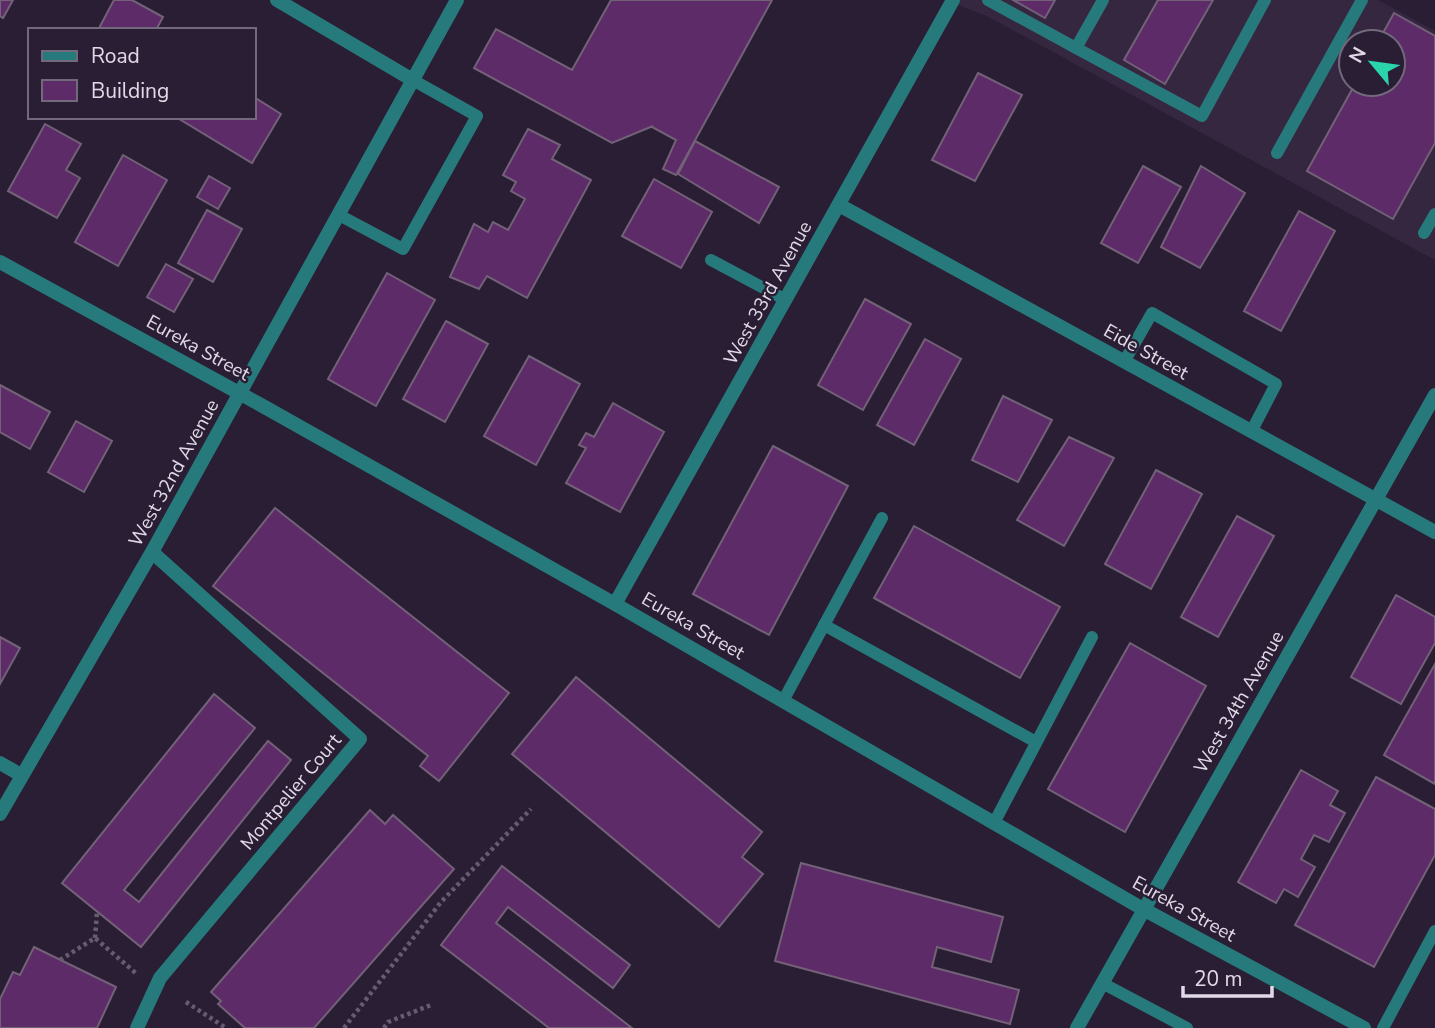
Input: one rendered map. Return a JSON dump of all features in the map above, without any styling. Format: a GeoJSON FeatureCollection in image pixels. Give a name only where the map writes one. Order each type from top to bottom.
{"type":"FeatureCollection","features":[{"type":"Feature","properties":{"kind":"street"},"geometry":{"type":"LineString","coordinates":[[277,0],[411,79]]}},
{"type":"Feature","properties":{"kind":"street","name":"West 32nd Avenue"},"geometry":{"type":"LineString","coordinates":[[0,814],[152,552],[457,0]]}},
{"type":"Feature","properties":{"kind":"street","name":"West 33rd Avenue"},"geometry":{"type":"LineString","coordinates":[[615,604],[953,0]]}},
{"type":"Feature","properties":{"kind":"street","name":"Eide Street"},"geometry":{"type":"LineString","coordinates":[[839,205],[1435,532]]}},
{"type":"Feature","properties":{"kind":"street","name":"Eureka Street"},"geometry":{"type":"LineString","coordinates":[[0,262],[240,393],[615,604],[1143,909],[1364,1028]]}},
{"type":"Feature","properties":{"kind":"street","name":"West 34th Avenue"},"geometry":{"type":"LineString","coordinates":[[1077,1028],[1435,395]]}},
{"type":"Feature","properties":{"kind":"street","name":"Montpelier Court"},"geometry":{"type":"LineString","coordinates":[[137,1028],[160,978],[360,739],[152,552]]}},
{"type":"Feature","properties":{"kind":"street"},"geometry":{"type":"LineString","coordinates":[[0,763],[21,775]]}},
{"type":"Feature","properties":{"kind":"lane"},"geometry":{"type":"LineString","coordinates":[[988,0],[1202,116],[1265,0]]}},
{"type":"Feature","properties":{"kind":"lane"},"geometry":{"type":"LineString","coordinates":[[1076,48],[1103,0]]}},
{"type":"Feature","properties":{"kind":"lane"},"geometry":{"type":"LineString","coordinates":[[1277,153],[1362,0]]}},
{"type":"Feature","properties":{"kind":"lane"},"geometry":{"type":"LineString","coordinates":[[339,215],[403,249],[477,116],[411,79]]}},
{"type":"Feature","properties":{"kind":"lane"},"geometry":{"type":"LineString","coordinates":[[1424,233],[1435,214]]}},
{"type":"Feature","properties":{"kind":"lane"},"geometry":{"type":"LineString","coordinates":[[711,260],[786,300]]}},
{"type":"Feature","properties":{"kind":"lane"},"geometry":{"type":"LineString","coordinates":[[1124,362],[1152,313],[1276,384],[1251,432]]}},
{"type":"Feature","properties":{"kind":"lane"},"geometry":{"type":"LineString","coordinates":[[783,701],[882,518]]}},
{"type":"Feature","properties":{"kind":"lane"},"geometry":{"type":"LineString","coordinates":[[824,625],[1036,742]]}},
{"type":"Feature","properties":{"kind":"lane"},"geometry":{"type":"LineString","coordinates":[[994,823],[1092,637]]}},
{"type":"Feature","properties":{"kind":"lane"},"geometry":{"type":"LineString","coordinates":[[1383,1028],[1435,931]]}},
{"type":"Feature","properties":{"kind":"lane"},"geometry":{"type":"LineString","coordinates":[[1102,983],[1186,1028]]}},
{"type":"Feature","properties":{"kind":"path"},"geometry":{"type":"LineString","coordinates":[[344,1028],[441,902],[531,809]]}},
{"type":"Feature","properties":{"kind":"path"},"geometry":{"type":"LineString","coordinates":[[95,938],[97,912]]}},
{"type":"Feature","properties":{"kind":"path"},"geometry":{"type":"LineString","coordinates":[[95,938],[154,990]]}},
{"type":"Feature","properties":{"kind":"path"},"geometry":{"type":"LineString","coordinates":[[60,960],[95,938]]}},
{"type":"Feature","properties":{"kind":"path"},"geometry":{"type":"LineString","coordinates":[[186,1002],[226,1028]]}},
{"type":"Feature","properties":{"kind":"path"},"geometry":{"type":"LineString","coordinates":[[384,1028],[388,1022],[430,1005]]}},
{"type":"Feature","properties":{"kind":"shaded area"},"geometry":{"type":"Polygon","coordinates":[[[945,0],[1378,0],[1435,31],[1435,260],[987,16],[945,0]]]}},
{"type":"Feature","properties":{"kind":"building"},"geometry":{"type":"Polygon","coordinates":[[[0,0],[13,0],[3,18],[0,16],[0,0]]]}},
{"type":"Feature","properties":{"kind":"building"},"geometry":{"type":"Polygon","coordinates":[[[114,0],[132,0],[163,17],[157,28],[99,28],[114,0]]]}},
{"type":"Feature","properties":{"kind":"building"},"geometry":{"type":"Polygon","coordinates":[[[611,0],[772,0],[676,175],[663,169],[676,140],[653,126],[612,143],[474,68],[496,29],[572,70],[611,0]]]}},
{"type":"Feature","properties":{"kind":"building"},"geometry":{"type":"Polygon","coordinates":[[[1013,0],[1055,0],[1045,18],[1013,0]]]}},
{"type":"Feature","properties":{"kind":"building"},"geometry":{"type":"Polygon","coordinates":[[[1158,0],[1213,0],[1165,84],[1124,60],[1158,0]]]}},
{"type":"Feature","properties":{"kind":"building"},"geometry":{"type":"Polygon","coordinates":[[[1394,13],[1435,36],[1435,143],[1393,219],[1307,171],[1347,98],[1407,98],[1407,28],[1386,28],[1394,13]]]}},
{"type":"Feature","properties":{"kind":"building"},"geometry":{"type":"Polygon","coordinates":[[[978,73],[1022,95],[975,181],[932,160],[978,73]]]}},
{"type":"Feature","properties":{"kind":"building"},"geometry":{"type":"Polygon","coordinates":[[[256,98],[281,114],[252,163],[179,119],[256,119],[256,98]]]}},
{"type":"Feature","properties":{"kind":"building"},"geometry":{"type":"Polygon","coordinates":[[[45,124],[81,144],[66,170],[80,178],[57,218],[8,191],[45,124]]]}},
{"type":"Feature","properties":{"kind":"building"},"geometry":{"type":"Polygon","coordinates":[[[528,129],[560,145],[552,159],[591,180],[527,298],[487,276],[479,289],[450,277],[474,224],[488,232],[493,222],[508,230],[525,199],[511,191],[516,182],[503,175],[528,129]]]}},
{"type":"Feature","properties":{"kind":"building"},"geometry":{"type":"Polygon","coordinates":[[[695,141],[779,187],[759,223],[678,174],[695,141]]]}},
{"type":"Feature","properties":{"kind":"building"},"geometry":{"type":"Polygon","coordinates":[[[123,155],[167,180],[118,266],[75,242],[123,155]]]}},
{"type":"Feature","properties":{"kind":"building"},"geometry":{"type":"Polygon","coordinates":[[[1143,166],[1181,187],[1138,263],[1101,243],[1143,166]]]}},
{"type":"Feature","properties":{"kind":"building"},"geometry":{"type":"Polygon","coordinates":[[[1201,166],[1245,193],[1200,268],[1161,247],[1201,166]]]}},
{"type":"Feature","properties":{"kind":"building"},"geometry":{"type":"Polygon","coordinates":[[[209,176],[230,188],[218,209],[197,197],[209,176]]]}},
{"type":"Feature","properties":{"kind":"building"},"geometry":{"type":"Polygon","coordinates":[[[654,179],[712,212],[681,268],[622,236],[654,179]]]}},
{"type":"Feature","properties":{"kind":"building"},"geometry":{"type":"Polygon","coordinates":[[[207,210],[242,229],[213,282],[178,263],[207,210]]]}},
{"type":"Feature","properties":{"kind":"building"},"geometry":{"type":"Polygon","coordinates":[[[1299,211],[1335,231],[1281,331],[1244,311],[1299,211]]]}},
{"type":"Feature","properties":{"kind":"building"},"geometry":{"type":"Polygon","coordinates":[[[166,264],[193,279],[174,312],[147,297],[166,264]]]}},
{"type":"Feature","properties":{"kind":"building"},"geometry":{"type":"Polygon","coordinates":[[[387,273],[435,300],[376,406],[328,379],[387,273]]]}},
{"type":"Feature","properties":{"kind":"building"},"geometry":{"type":"Polygon","coordinates":[[[865,299],[911,324],[863,410],[818,385],[865,299]]]}},
{"type":"Feature","properties":{"kind":"building"},"geometry":{"type":"Polygon","coordinates":[[[446,321],[488,344],[445,422],[403,399],[446,321]]]}},
{"type":"Feature","properties":{"kind":"building"},"geometry":{"type":"Polygon","coordinates":[[[925,339],[961,359],[914,445],[877,425],[925,339]]]}},
{"type":"Feature","properties":{"kind":"building"},"geometry":{"type":"Polygon","coordinates":[[[529,356],[580,384],[536,465],[484,436],[529,356]]]}},
{"type":"Feature","properties":{"kind":"building"},"geometry":{"type":"Polygon","coordinates":[[[0,385],[50,412],[30,449],[0,432],[0,385]]]}},
{"type":"Feature","properties":{"kind":"building"},"geometry":{"type":"Polygon","coordinates":[[[1003,396],[1052,420],[1018,482],[972,460],[1003,396]]]}},
{"type":"Feature","properties":{"kind":"building"},"geometry":{"type":"Polygon","coordinates":[[[613,403],[664,432],[620,512],[566,483],[586,448],[579,445],[586,433],[594,437],[613,403]]]}},
{"type":"Feature","properties":{"kind":"building"},"geometry":{"type":"Polygon","coordinates":[[[76,421],[112,441],[84,492],[48,472],[76,421]]]}},
{"type":"Feature","properties":{"kind":"building"},"geometry":{"type":"Polygon","coordinates":[[[1069,437],[1114,458],[1064,546],[1017,520],[1069,437]]]}},
{"type":"Feature","properties":{"kind":"building"},"geometry":{"type":"Polygon","coordinates":[[[773,446],[848,486],[769,635],[693,594],[773,446]]]}},
{"type":"Feature","properties":{"kind":"building"},"geometry":{"type":"Polygon","coordinates":[[[1156,470],[1202,494],[1151,589],[1105,564],[1156,470]]]}},
{"type":"Feature","properties":{"kind":"building"},"geometry":{"type":"Polygon","coordinates":[[[275,508],[509,693],[439,781],[420,766],[428,756],[213,586],[275,508]]]}},
{"type":"Feature","properties":{"kind":"building"},"geometry":{"type":"Polygon","coordinates":[[[1237,516],[1274,536],[1218,637],[1181,617],[1237,516]]]}},
{"type":"Feature","properties":{"kind":"building"},"geometry":{"type":"Polygon","coordinates":[[[914,526],[1060,607],[1020,678],[874,598],[914,526]]]}},
{"type":"Feature","properties":{"kind":"building"},"geometry":{"type":"Polygon","coordinates":[[[1396,595],[1435,617],[1435,643],[1401,704],[1351,677],[1396,595]]]}},
{"type":"Feature","properties":{"kind":"building"},"geometry":{"type":"Polygon","coordinates":[[[0,637],[20,648],[0,684],[0,637]]]}},
{"type":"Feature","properties":{"kind":"building"},"geometry":{"type":"Polygon","coordinates":[[[1130,643],[1206,686],[1125,832],[1048,789],[1130,643]]]}},
{"type":"Feature","properties":{"kind":"building"},"geometry":{"type":"Polygon","coordinates":[[[1435,664],[1435,784],[1384,755],[1435,664]]]}},
{"type":"Feature","properties":{"kind":"building"},"geometry":{"type":"Polygon","coordinates":[[[576,677],[762,832],[742,857],[763,874],[719,927],[512,754],[576,677]]]}},
{"type":"Feature","properties":{"kind":"building"},"geometry":{"type":"Polygon","coordinates":[[[214,694],[255,728],[124,890],[139,902],[268,741],[291,760],[141,947],[62,883],[214,694]]]}},
{"type":"Feature","properties":{"kind":"building"},"geometry":{"type":"Polygon","coordinates":[[[1301,770],[1338,791],[1330,805],[1345,813],[1329,842],[1314,835],[1301,859],[1315,867],[1298,897],[1284,889],[1276,903],[1238,882],[1301,770]]]}},
{"type":"Feature","properties":{"kind":"building"},"geometry":{"type":"Polygon","coordinates":[[[1376,777],[1435,809],[1435,855],[1374,967],[1295,925],[1376,777]]]}},
{"type":"Feature","properties":{"kind":"building"},"geometry":{"type":"Polygon","coordinates":[[[370,810],[385,824],[393,815],[454,869],[314,1028],[245,1028],[218,1004],[221,1001],[211,992],[370,810]]]}},
{"type":"Feature","properties":{"kind":"building"},"geometry":{"type":"Polygon","coordinates":[[[801,863],[1003,917],[991,962],[937,947],[932,967],[1019,990],[1010,1024],[775,961],[801,863]]]}},
{"type":"Feature","properties":{"kind":"building"},"geometry":{"type":"Polygon","coordinates":[[[502,866],[630,965],[613,988],[508,907],[496,923],[632,1028],[549,1028],[441,945],[502,866]]]}},
{"type":"Feature","properties":{"kind":"building"},"geometry":{"type":"Polygon","coordinates":[[[34,947],[116,987],[97,1028],[0,1028],[0,999],[13,972],[20,975],[34,947]]]}}]}
